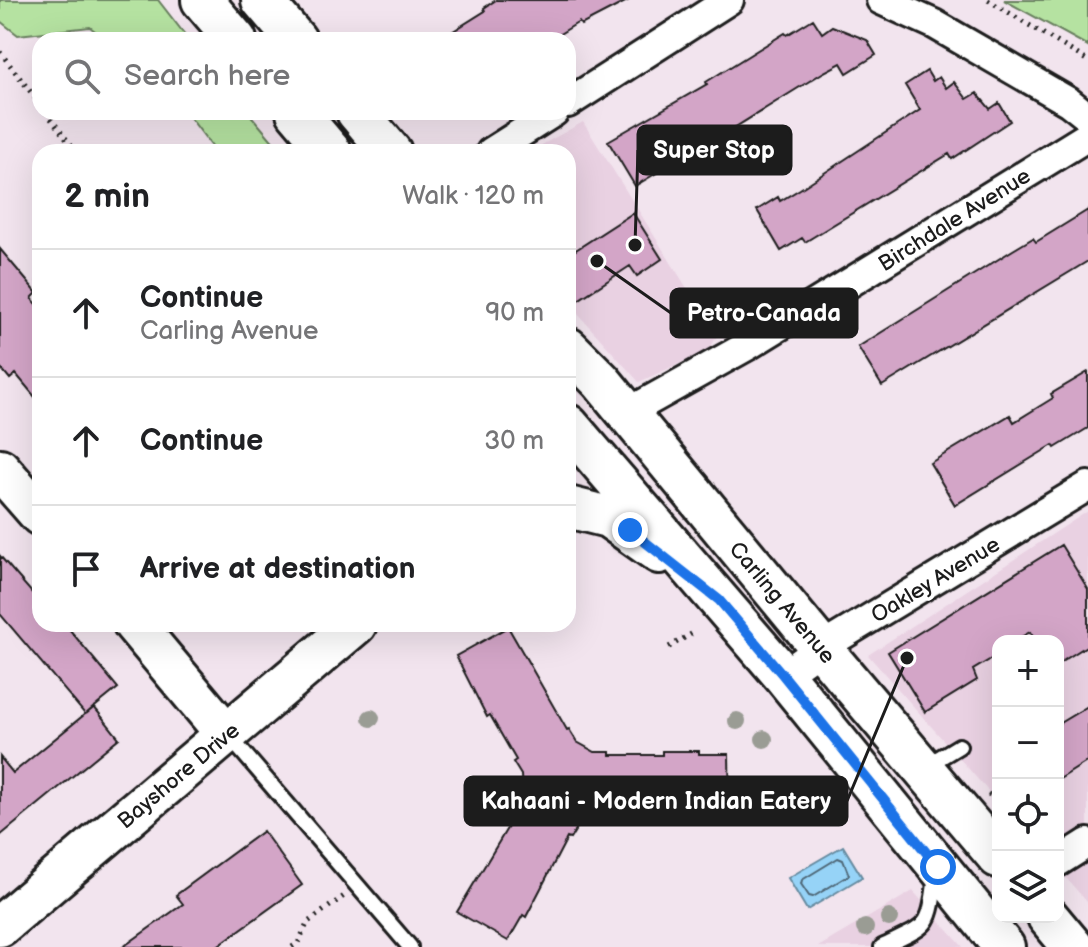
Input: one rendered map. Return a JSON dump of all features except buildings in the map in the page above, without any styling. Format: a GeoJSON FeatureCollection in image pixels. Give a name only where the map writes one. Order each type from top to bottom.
{"type":"FeatureCollection","features":[{"type":"Feature","properties":{"kind":"main road"},"geometry":{"type":"LineString","coordinates":[[202,0],[229,32]]}},
{"type":"Feature","properties":{"kind":"main road"},"geometry":{"type":"LineString","coordinates":[[262,0],[289,32]]}},
{"type":"Feature","properties":{"kind":"main road"},"geometry":{"type":"LineString","coordinates":[[304,120],[324,144]]}},
{"type":"Feature","properties":{"kind":"main road"},"geometry":{"type":"LineString","coordinates":[[364,120],[384,144]]}},
{"type":"Feature","properties":{"kind":"main road","name":"Carling Avenue"},"geometry":{"type":"LineString","coordinates":[[576,356],[601,381],[993,851]]}},
{"type":"Feature","properties":{"kind":"main road"},"geometry":{"type":"LineString","coordinates":[[576,435],[627,413]]}},
{"type":"Feature","properties":{"kind":"main road"},"geometry":{"type":"LineString","coordinates":[[576,441],[783,675],[938,867],[988,910],[1004,947]]}},
{"type":"Feature","properties":{"kind":"main road"},"geometry":{"type":"LineString","coordinates":[[0,469],[32,506]]}},
{"type":"Feature","properties":{"kind":"main road"},"geometry":{"type":"LineString","coordinates":[[576,509],[608,517],[630,530],[719,600]]}},
{"type":"Feature","properties":{"kind":"main road"},"geometry":{"type":"LineString","coordinates":[[141,632],[227,735]]}},
{"type":"Feature","properties":{"kind":"main road","name":"Bayshore Drive"},"geometry":{"type":"LineString","coordinates":[[2,921],[347,632]]}},
{"type":"Feature","properties":{"kind":"main road"},"geometry":{"type":"LineString","coordinates":[[1053,923],[1073,947]]}},
{"type":"Feature","properties":{"kind":"street"},"geometry":{"type":"LineString","coordinates":[[576,98],[729,0]]}},
{"type":"Feature","properties":{"kind":"street"},"geometry":{"type":"LineString","coordinates":[[881,0],[934,24],[1069,102],[1088,117]]}},
{"type":"Feature","properties":{"kind":"street"},"geometry":{"type":"LineString","coordinates":[[504,144],[541,120]]}},
{"type":"Feature","properties":{"kind":"street","name":"Birchdale Avenue"},"geometry":{"type":"LineString","coordinates":[[627,413],[747,346],[1081,141]]}},
{"type":"Feature","properties":{"kind":"street","name":"Oakley Avenue"},"geometry":{"type":"LineString","coordinates":[[783,675],[821,648],[1088,486]]}},
{"type":"Feature","properties":{"kind":"street"},"geometry":{"type":"LineString","coordinates":[[1064,858],[1088,843]]}},
{"type":"Feature","properties":{"kind":"lane"},"geometry":{"type":"LineString","coordinates":[[227,735],[410,947]]}},
{"type":"Feature","properties":{"kind":"lane"},"geometry":{"type":"LineString","coordinates":[[923,768],[959,746]]}},
{"type":"Feature","properties":{"kind":"lane"},"geometry":{"type":"LineString","coordinates":[[882,947],[923,927],[932,913],[938,867]]}},
{"type":"Feature","properties":{"kind":"path"},"geometry":{"type":"LineString","coordinates":[[988,0],[1088,61]]}},
{"type":"Feature","properties":{"kind":"path"},"geometry":{"type":"LineString","coordinates":[[0,52],[32,94]]}},
{"type":"Feature","properties":{"kind":"path"},"geometry":{"type":"LineString","coordinates":[[52,120],[70,144]]}},
{"type":"Feature","properties":{"kind":"path"},"geometry":{"type":"LineString","coordinates":[[669,647],[693,633]]}},
{"type":"Feature","properties":{"kind":"path"},"geometry":{"type":"LineString","coordinates":[[292,947],[298,943],[308,922],[357,886]]}},
{"type":"Feature","properties":{"kind":"shaded area"},"geometry":{"type":"Polygon","coordinates":[[[583,122],[717,336],[709,350],[639,382],[576,312],[576,144],[543,144],[583,122]]]}},
{"type":"Feature","properties":{"kind":"shaded area"},"geometry":{"type":"Polygon","coordinates":[[[1088,511],[1088,903],[1064,876],[1064,635],[992,635],[992,795],[868,655],[1088,511]]]}},
{"type":"Feature","properties":{"kind":"shaded area"},"geometry":{"type":"Polygon","coordinates":[[[913,891],[963,947],[818,947],[913,891]]]}},
{"type":"Feature","properties":{"kind":"green space"},"geometry":{"type":"Polygon","coordinates":[[[0,0],[158,0],[183,32],[96,32],[90,27],[18,35],[0,21],[0,0]]]}},
{"type":"Feature","properties":{"kind":"green space"},"geometry":{"type":"Polygon","coordinates":[[[1004,0],[1088,0],[1088,46],[1004,0]]]}},
{"type":"Feature","properties":{"kind":"green space"},"geometry":{"type":"Polygon","coordinates":[[[192,120],[255,120],[275,144],[210,144],[192,120]]]}},
{"type":"Feature","properties":{"kind":"water"},"geometry":{"type":"Polygon","coordinates":[[[843,846],[862,877],[807,910],[788,878],[843,846]]]}},
{"type":"Feature","properties":{"kind":"place","name":"Super Stop"},"geometry":{"type":"Point","coordinates":[635,245]}},
{"type":"Feature","properties":{"kind":"place","name":"Petro-Canada"},"geometry":{"type":"Point","coordinates":[597,261]}},
{"type":"Feature","properties":{"kind":"place","name":"Kahaani - Modern Indian Eatery"},"geometry":{"type":"Point","coordinates":[907,658]}},
{"type":"Feature","properties":{"kind":"route"},"geometry":{"type":"LineString","coordinates":[[630,530],[719,600],[938,867]]}}]}
